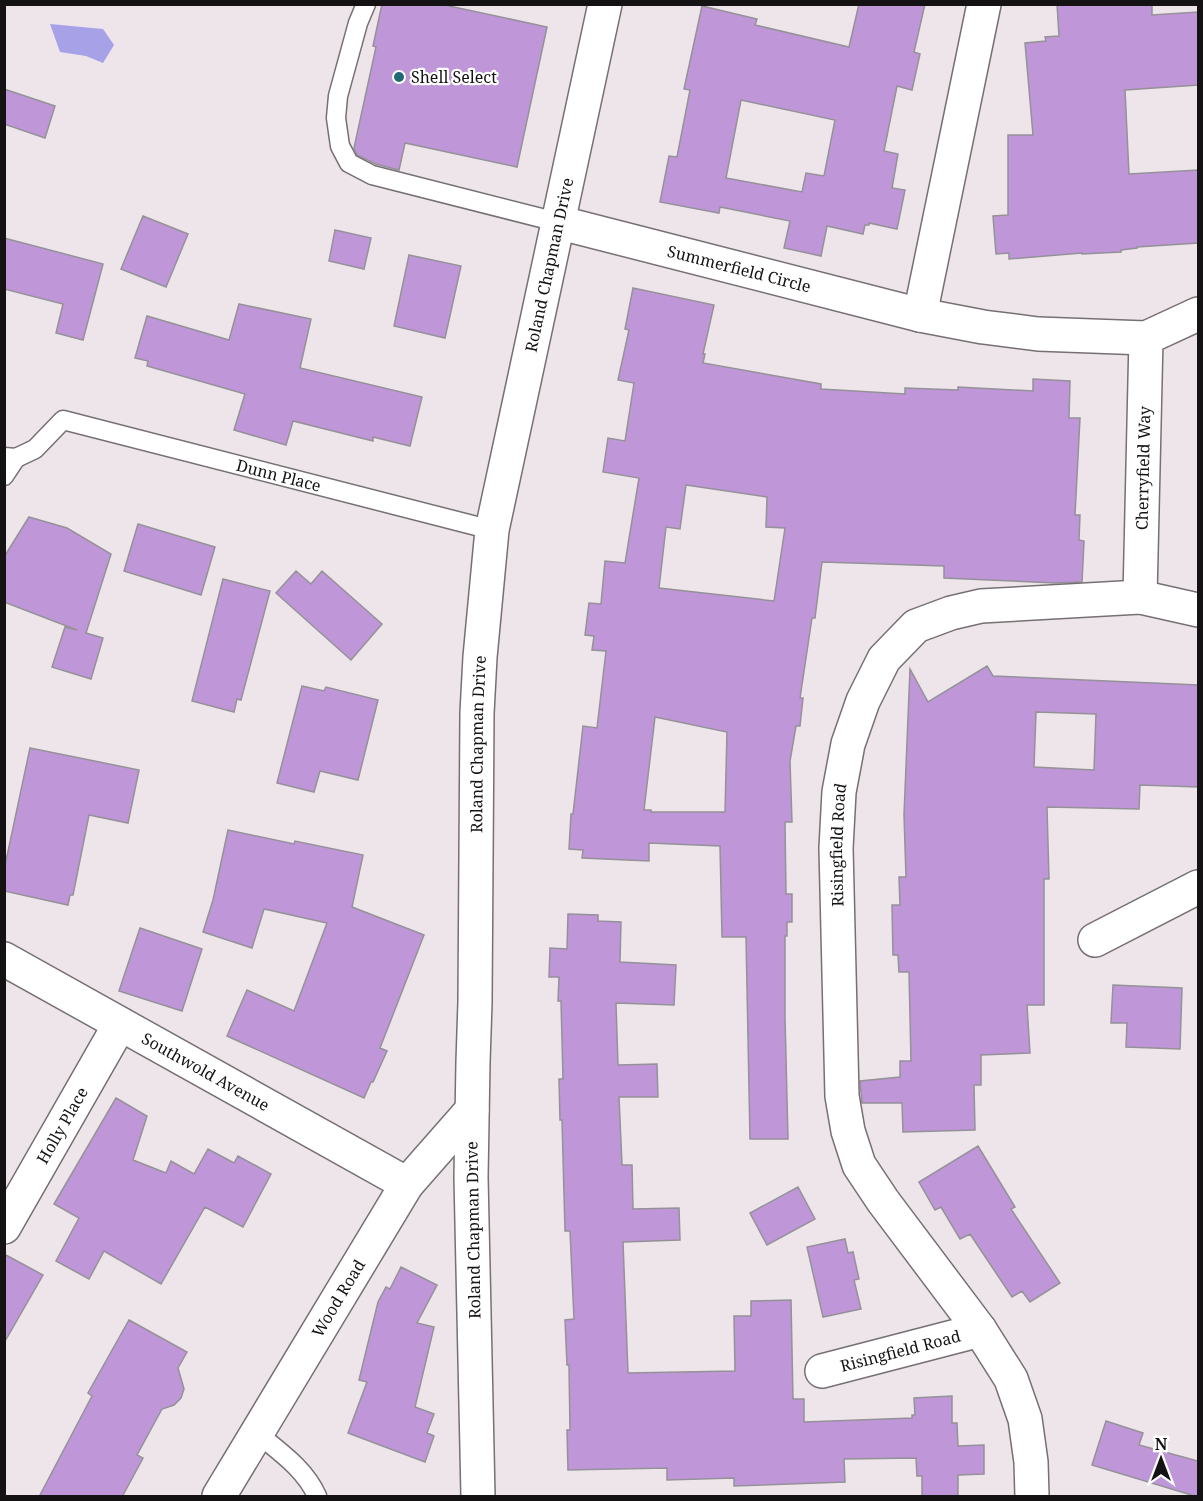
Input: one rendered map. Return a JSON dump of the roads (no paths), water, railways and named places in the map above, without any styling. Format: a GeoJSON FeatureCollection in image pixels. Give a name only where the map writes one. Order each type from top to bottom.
{"type":"FeatureCollection","features":[{"type":"Feature","properties":{"kind":"street","name":"Roland Chapman Drive"},"geometry":{"type":"LineString","coordinates":[[478,1497],[471,1188],[476,990],[477,713],[480,657],[492,530],[605,4]]}},
{"type":"Feature","properties":{"kind":"street"},"geometry":{"type":"LineString","coordinates":[[920,315],[984,4]]}},
{"type":"Feature","properties":{"kind":"street","name":"Summerfield Circle"},"geometry":{"type":"LineString","coordinates":[[557,222],[920,315],[982,327],[1038,334],[1146,338],[1198,314]]}},
{"type":"Feature","properties":{"kind":"street","name":"Cherryfield Way"},"geometry":{"type":"LineString","coordinates":[[1140,597],[1146,338]]}},
{"type":"Feature","properties":{"kind":"street","name":"Risingfield Road"},"geometry":{"type":"LineString","coordinates":[[1032,1497],[1031,1462],[1025,1419],[1011,1379],[980,1330],[883,1201],[859,1165],[848,1131],[842,1096],[836,848],[839,792],[848,744],[863,701],[884,659],[916,626],[981,606],[1140,597],[1198,610]]}},
{"type":"Feature","properties":{"kind":"street"},"geometry":{"type":"LineString","coordinates":[[1095,940],[1198,887]]}},
{"type":"Feature","properties":{"kind":"street","name":"Southwold Avenue"},"geometry":{"type":"LineString","coordinates":[[4,959],[407,1184]]}},
{"type":"Feature","properties":{"kind":"street","name":"Holly Place"},"geometry":{"type":"LineString","coordinates":[[4,1227],[120,1024]]}},
{"type":"Feature","properties":{"kind":"street","name":"Wood Road"},"geometry":{"type":"LineString","coordinates":[[219,1497],[407,1184],[472,1110]]}},
{"type":"Feature","properties":{"kind":"street","name":"Risingfield Road"},"geometry":{"type":"LineString","coordinates":[[822,1371],[980,1330]]}},
{"type":"Feature","properties":{"kind":"lane"},"geometry":{"type":"LineString","coordinates":[[366,4],[358,23],[338,96],[336,118],[340,146],[349,163],[372,175],[557,222]]}},
{"type":"Feature","properties":{"kind":"lane","name":"Dunn Place"},"geometry":{"type":"LineString","coordinates":[[10,458],[35,448],[63,420],[492,530]]}},
{"type":"Feature","properties":{"kind":"lane"},"geometry":{"type":"LineString","coordinates":[[4,476],[10,458]]}},
{"type":"Feature","properties":{"kind":"lane"},"geometry":{"type":"LineString","coordinates":[[257,1433],[292,1461],[305,1475],[317,1497]]}},
{"type":"Feature","properties":{"kind":"place","name":"Shell Select"},"geometry":{"type":"Point","coordinates":[399,77]}}]}
